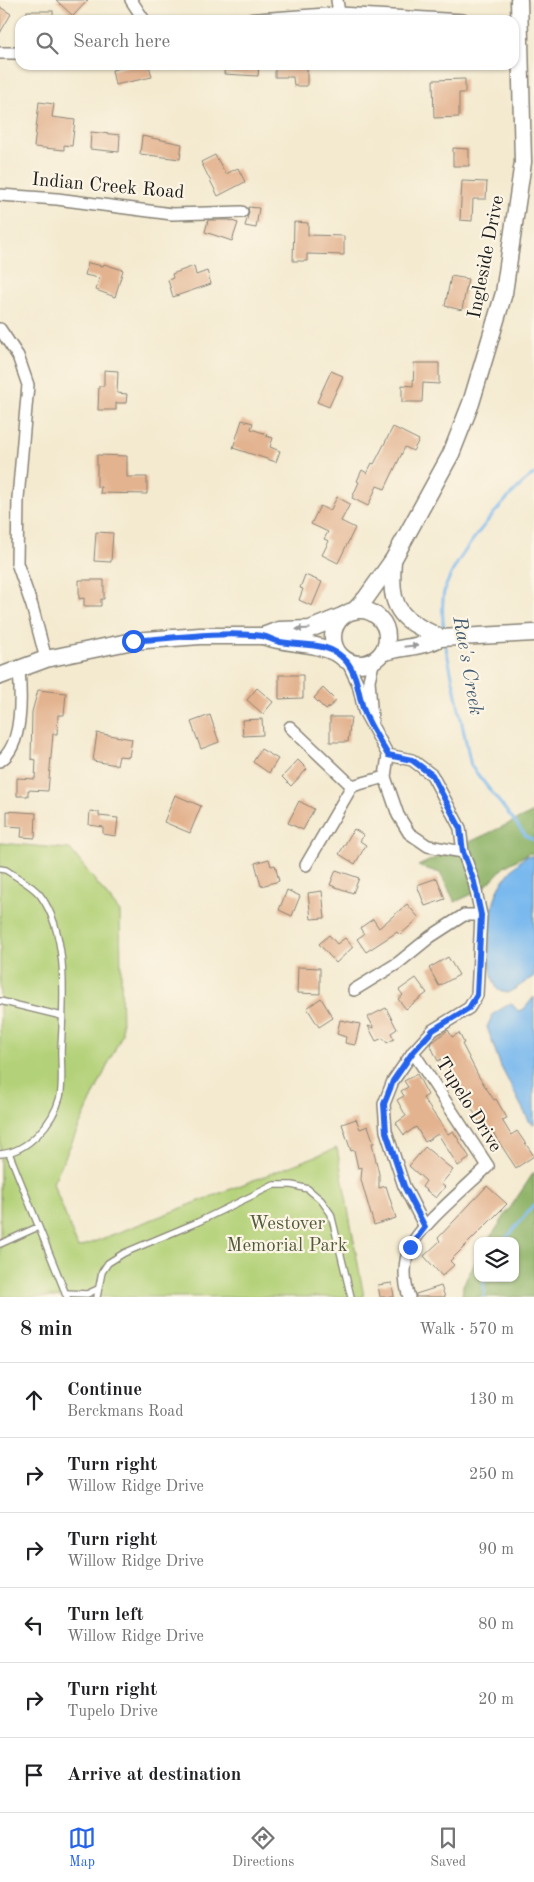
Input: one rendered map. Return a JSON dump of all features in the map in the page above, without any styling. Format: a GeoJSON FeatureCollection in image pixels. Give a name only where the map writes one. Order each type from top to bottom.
{"type":"FeatureCollection","features":[{"type":"Feature","properties":{"kind":"main road","name":"Ingleside Drive"},"geometry":{"type":"LineString","coordinates":[[518,15],[520,0]]}},
{"type":"Feature","properties":{"kind":"main road","name":"Ingleside Drive"},"geometry":{"type":"LineString","coordinates":[[348,613],[366,598],[393,560],[451,454],[471,403],[504,293],[523,162],[523,93],[519,54]]}},
{"type":"Feature","properties":{"kind":"main road","name":"Ingleside Drive"},"geometry":{"type":"LineString","coordinates":[[383,622],[382,590],[393,560]]}},
{"type":"Feature","properties":{"kind":"main road"},"geometry":{"type":"LineString","coordinates":[[393,560],[392,586],[395,604],[406,619],[436,635]]}},
{"type":"Feature","properties":{"kind":"main road"},"geometry":{"type":"LineString","coordinates":[[0,676],[46,659],[133,641],[200,636],[263,636],[279,630],[310,629],[348,613],[367,610],[383,622],[400,630],[436,635],[493,637],[534,633]]}},
{"type":"Feature","properties":{"kind":"main road"},"geometry":{"type":"LineString","coordinates":[[342,657],[333,640],[333,631],[348,613]]}},
{"type":"Feature","properties":{"kind":"main road"},"geometry":{"type":"LineString","coordinates":[[378,657],[387,639],[383,622]]}},
{"type":"Feature","properties":{"kind":"main road"},"geometry":{"type":"LineString","coordinates":[[263,636],[279,642],[312,644],[363,664],[407,646],[431,644],[436,635]]}},
{"type":"Feature","properties":{"kind":"street"},"geometry":{"type":"LineString","coordinates":[[131,0],[141,15]]}},
{"type":"Feature","properties":{"kind":"street"},"geometry":{"type":"LineString","coordinates":[[337,0],[338,13]]}},
{"type":"Feature","properties":{"kind":"street"},"geometry":{"type":"LineString","coordinates":[[311,15],[338,13],[374,15]]}},
{"type":"Feature","properties":{"kind":"street"},"geometry":{"type":"LineString","coordinates":[[0,53],[15,53]]}},
{"type":"Feature","properties":{"kind":"street","name":"Indian Creek Road"},"geometry":{"type":"LineString","coordinates":[[0,195],[57,199],[172,214],[242,212]]}},
{"type":"Feature","properties":{"kind":"street"},"geometry":{"type":"LineString","coordinates":[[0,330],[18,356],[28,386],[18,498],[17,563],[32,606],[46,659]]}},
{"type":"Feature","properties":{"kind":"street"},"geometry":{"type":"LineString","coordinates":[[342,657],[358,684],[364,711],[388,755],[386,777],[398,816],[409,833],[428,846],[463,852]]}},
{"type":"Feature","properties":{"kind":"street"},"geometry":{"type":"LineString","coordinates":[[373,725],[369,680],[378,657]]}},
{"type":"Feature","properties":{"kind":"street"},"geometry":{"type":"LineString","coordinates":[[0,761],[4,758],[16,735],[22,701],[19,669]]}},
{"type":"Feature","properties":{"kind":"street"},"geometry":{"type":"LineString","coordinates":[[290,727],[352,786]]}},
{"type":"Feature","properties":{"kind":"street"},"geometry":{"type":"LineString","coordinates":[[388,755],[412,760],[432,775],[460,828],[463,852],[474,882],[481,915],[477,995],[469,1008],[433,1030],[413,1052],[393,1081],[384,1104],[386,1132],[404,1186],[425,1227]]}},
{"type":"Feature","properties":{"kind":"street"},"geometry":{"type":"LineString","coordinates":[[306,865],[352,786],[386,777]]}},
{"type":"Feature","properties":{"kind":"street"},"geometry":{"type":"LineString","coordinates":[[354,990],[398,963],[430,937],[464,915],[481,915]]}},
{"type":"Feature","properties":{"kind":"street","name":"Tupelo Drive"},"geometry":{"type":"LineString","coordinates":[[409,1297],[404,1272],[410,1247],[425,1227],[488,1166],[413,1052]]}},
{"type":"Feature","properties":{"kind":"lane"},"geometry":{"type":"LineString","coordinates":[[0,869],[6,870],[39,894],[53,922],[60,956],[62,1016],[60,1097],[47,1122],[35,1139],[9,1153],[0,1154]]}},
{"type":"Feature","properties":{"kind":"lane"},"geometry":{"type":"LineString","coordinates":[[0,1001],[62,1016]]}},
{"type":"Feature","properties":{"kind":"lane"},"geometry":{"type":"LineString","coordinates":[[9,1153],[66,1295],[87,1294],[98,1290]]}},
{"type":"Feature","properties":{"kind":"lane"},"geometry":{"type":"LineString","coordinates":[[97,1297],[102,1272],[108,1264],[124,1253],[198,1222],[274,1185],[292,1184],[308,1189],[321,1200],[331,1214],[351,1297]]}},
{"type":"Feature","properties":{"kind":"lane"},"geometry":{"type":"LineString","coordinates":[[0,1244],[38,1227]]}},
{"type":"Feature","properties":{"kind":"green space"},"geometry":{"type":"Polygon","coordinates":[[[534,812],[534,854],[529,853],[504,867],[483,889],[455,902],[440,873],[418,866],[534,812]]]}},
{"type":"Feature","properties":{"kind":"green space","name":"Westover Memorial Park"},"geometry":{"type":"Polygon","coordinates":[[[0,843],[70,849],[120,912],[122,1034],[53,1183],[78,1248],[337,1148],[364,1297],[0,1297],[0,843]]]}},
{"type":"Feature","properties":{"kind":"green space"},"geometry":{"type":"Polygon","coordinates":[[[534,1172],[534,1297],[462,1297],[463,1285],[474,1264],[474,1282],[519,1282],[519,1237],[491,1237],[534,1172]]]}},
{"type":"Feature","properties":{"kind":"water"},"geometry":{"type":"Polygon","coordinates":[[[526,856],[534,856],[534,976],[507,993],[498,990],[494,981],[489,955],[490,925],[495,898],[499,888],[511,871],[526,856]]]}},
{"type":"Feature","properties":{"kind":"water"},"geometry":{"type":"Polygon","coordinates":[[[534,997],[534,1125],[529,1121],[501,1067],[487,1027],[493,1014],[511,1003],[518,1011],[524,1009],[534,997]]]}},
{"type":"Feature","properties":{"kind":"building"},"geometry":{"type":"Polygon","coordinates":[[[56,0],[88,0],[74,15],[56,0]]]}},
{"type":"Feature","properties":{"kind":"building"},"geometry":{"type":"Polygon","coordinates":[[[0,7],[11,14],[0,33],[0,7]]]}},
{"type":"Feature","properties":{"kind":"building"},"geometry":{"type":"Polygon","coordinates":[[[27,11],[53,11],[53,15],[27,15],[27,11]]]}},
{"type":"Feature","properties":{"kind":"building"},"geometry":{"type":"Polygon","coordinates":[[[112,70],[150,70],[152,77],[115,85],[112,70]]]}},
{"type":"Feature","properties":{"kind":"building"},"geometry":{"type":"Polygon","coordinates":[[[224,70],[259,70],[258,76],[224,74],[224,70]]]}},
{"type":"Feature","properties":{"kind":"building"},"geometry":{"type":"Polygon","coordinates":[[[275,70],[307,70],[307,86],[294,86],[293,77],[275,77],[275,70]]]}},
{"type":"Feature","properties":{"kind":"building"},"geometry":{"type":"Polygon","coordinates":[[[465,79],[465,93],[459,93],[459,117],[434,118],[433,80],[465,79]]]}},
{"type":"Feature","properties":{"kind":"building"},"geometry":{"type":"Polygon","coordinates":[[[39,102],[54,104],[52,117],[75,120],[72,146],[64,145],[64,150],[34,147],[39,102]]]}},
{"type":"Feature","properties":{"kind":"building"},"geometry":{"type":"Polygon","coordinates":[[[91,132],[120,135],[119,152],[90,149],[91,132]]]}},
{"type":"Feature","properties":{"kind":"building"},"geometry":{"type":"Polygon","coordinates":[[[142,136],[182,144],[180,159],[140,154],[142,136]]]}},
{"type":"Feature","properties":{"kind":"building"},"geometry":{"type":"Polygon","coordinates":[[[453,148],[469,149],[469,166],[453,166],[453,148]]]}},
{"type":"Feature","properties":{"kind":"building"},"geometry":{"type":"Polygon","coordinates":[[[215,155],[226,174],[238,168],[245,182],[218,196],[201,162],[215,155]]]}},
{"type":"Feature","properties":{"kind":"building"},"geometry":{"type":"Polygon","coordinates":[[[462,181],[487,182],[486,199],[473,199],[472,221],[460,220],[462,181]]]}},
{"type":"Feature","properties":{"kind":"building"},"geometry":{"type":"Polygon","coordinates":[[[248,207],[259,208],[256,228],[245,226],[249,212],[248,207]]]}},
{"type":"Feature","properties":{"kind":"building"},"geometry":{"type":"Polygon","coordinates":[[[208,220],[229,220],[238,223],[232,241],[205,232],[208,220]]]}},
{"type":"Feature","properties":{"kind":"building"},"geometry":{"type":"Polygon","coordinates":[[[294,222],[308,223],[308,235],[344,236],[344,255],[307,254],[307,261],[293,261],[294,222]]]}},
{"type":"Feature","properties":{"kind":"building"},"geometry":{"type":"Polygon","coordinates":[[[88,263],[103,266],[104,264],[123,270],[115,297],[96,290],[99,278],[85,275],[88,263]]]}},
{"type":"Feature","properties":{"kind":"building"},"geometry":{"type":"Polygon","coordinates":[[[194,266],[196,275],[207,271],[211,284],[173,297],[168,280],[173,278],[172,274],[194,266]]]}},
{"type":"Feature","properties":{"kind":"building"},"geometry":{"type":"Polygon","coordinates":[[[451,276],[468,279],[462,310],[445,306],[451,276]]]}},
{"type":"Feature","properties":{"kind":"building"},"geometry":{"type":"Polygon","coordinates":[[[414,363],[439,363],[439,384],[423,383],[422,402],[402,402],[402,385],[413,386],[414,363]]]}},
{"type":"Feature","properties":{"kind":"building"},"geometry":{"type":"Polygon","coordinates":[[[104,370],[118,371],[117,393],[127,394],[126,403],[116,403],[116,410],[98,410],[99,386],[104,386],[104,370]]]}},
{"type":"Feature","properties":{"kind":"building"},"geometry":{"type":"Polygon","coordinates":[[[331,371],[343,376],[329,407],[317,402],[331,371]]]}},
{"type":"Feature","properties":{"kind":"building"},"geometry":{"type":"Polygon","coordinates":[[[242,420],[253,423],[251,429],[273,438],[270,447],[280,451],[276,462],[233,448],[242,420]]]}},
{"type":"Feature","properties":{"kind":"building"},"geometry":{"type":"Polygon","coordinates":[[[393,427],[419,440],[413,451],[405,447],[385,489],[377,486],[368,506],[352,498],[359,482],[357,481],[362,470],[367,473],[372,463],[374,464],[393,427]]]}},
{"type":"Feature","properties":{"kind":"building"},"geometry":{"type":"Polygon","coordinates":[[[97,455],[127,456],[127,477],[147,477],[147,494],[100,493],[101,487],[97,487],[97,455]]]}},
{"type":"Feature","properties":{"kind":"building"},"geometry":{"type":"Polygon","coordinates":[[[337,497],[350,504],[341,521],[355,528],[338,563],[322,555],[329,541],[324,539],[328,532],[311,524],[320,506],[330,511],[337,497]]]}},
{"type":"Feature","properties":{"kind":"building"},"geometry":{"type":"Polygon","coordinates":[[[96,532],[113,533],[111,562],[94,561],[96,532]]]}},
{"type":"Feature","properties":{"kind":"building"},"geometry":{"type":"Polygon","coordinates":[[[305,575],[322,582],[312,606],[299,600],[303,589],[300,588],[305,575]]]}},
{"type":"Feature","properties":{"kind":"building"},"geometry":{"type":"Polygon","coordinates":[[[79,580],[104,580],[104,599],[101,599],[101,606],[84,606],[84,598],[79,599],[79,580]]]}},
{"type":"Feature","properties":{"kind":"building"},"geometry":{"type":"Polygon","coordinates":[[[279,675],[303,675],[303,698],[279,699],[279,675]]]}},
{"type":"Feature","properties":{"kind":"building"},"geometry":{"type":"Polygon","coordinates":[[[257,688],[273,702],[263,714],[247,700],[257,688]]]}},
{"type":"Feature","properties":{"kind":"building"},"geometry":{"type":"Polygon","coordinates":[[[323,688],[336,701],[326,710],[314,698],[323,688]]]}},
{"type":"Feature","properties":{"kind":"building"},"geometry":{"type":"Polygon","coordinates":[[[38,690],[66,693],[64,715],[58,715],[57,734],[53,734],[48,791],[28,790],[28,796],[17,796],[17,778],[35,779],[36,760],[31,759],[32,712],[38,690]]]}},
{"type":"Feature","properties":{"kind":"building"},"geometry":{"type":"Polygon","coordinates":[[[210,715],[219,742],[201,749],[191,722],[210,715]]]}},
{"type":"Feature","properties":{"kind":"building"},"geometry":{"type":"Polygon","coordinates":[[[330,717],[351,717],[348,742],[330,742],[330,717]]]}},
{"type":"Feature","properties":{"kind":"building"},"geometry":{"type":"Polygon","coordinates":[[[262,719],[263,735],[243,736],[242,720],[262,719]]]}},
{"type":"Feature","properties":{"kind":"building"},"geometry":{"type":"Polygon","coordinates":[[[97,733],[132,739],[129,757],[119,756],[117,765],[93,761],[97,733]]]}},
{"type":"Feature","properties":{"kind":"building"},"geometry":{"type":"Polygon","coordinates":[[[261,749],[278,759],[269,773],[253,762],[261,749]]]}},
{"type":"Feature","properties":{"kind":"building"},"geometry":{"type":"Polygon","coordinates":[[[298,760],[307,769],[291,786],[282,777],[298,760]]]}},
{"type":"Feature","properties":{"kind":"building"},"geometry":{"type":"Polygon","coordinates":[[[175,795],[201,806],[190,833],[164,822],[175,795]]]}},
{"type":"Feature","properties":{"kind":"building"},"geometry":{"type":"Polygon","coordinates":[[[299,801],[314,809],[303,830],[288,823],[299,801]]]}},
{"type":"Feature","properties":{"kind":"building"},"geometry":{"type":"Polygon","coordinates":[[[7,811],[36,813],[35,838],[21,837],[22,827],[7,826],[7,811]]]}},
{"type":"Feature","properties":{"kind":"building"},"geometry":{"type":"Polygon","coordinates":[[[90,811],[99,812],[99,816],[118,818],[116,836],[103,834],[103,827],[89,825],[90,811]]]}},
{"type":"Feature","properties":{"kind":"building"},"geometry":{"type":"Polygon","coordinates":[[[354,829],[364,835],[360,841],[366,845],[355,864],[339,854],[354,829]]]}},
{"type":"Feature","properties":{"kind":"building"},"geometry":{"type":"Polygon","coordinates":[[[269,859],[271,866],[275,865],[279,881],[261,886],[255,863],[269,859]]]}},
{"type":"Feature","properties":{"kind":"building"},"geometry":{"type":"Polygon","coordinates":[[[336,870],[359,878],[353,893],[330,885],[336,870]]]}},
{"type":"Feature","properties":{"kind":"building"},"geometry":{"type":"Polygon","coordinates":[[[437,878],[445,899],[425,906],[417,885],[437,878]]]}},
{"type":"Feature","properties":{"kind":"building"},"geometry":{"type":"Polygon","coordinates":[[[287,890],[300,896],[292,916],[279,910],[287,890]]]}},
{"type":"Feature","properties":{"kind":"building"},"geometry":{"type":"Polygon","coordinates":[[[322,891],[325,918],[311,919],[308,893],[322,891]]]}},
{"type":"Feature","properties":{"kind":"building"},"geometry":{"type":"Polygon","coordinates":[[[407,904],[419,918],[400,935],[397,932],[366,952],[357,939],[364,934],[360,928],[373,919],[379,928],[407,904]]]}},
{"type":"Feature","properties":{"kind":"building"},"geometry":{"type":"Polygon","coordinates":[[[329,935],[337,944],[345,938],[353,947],[336,963],[319,944],[329,935]]]}},
{"type":"Feature","properties":{"kind":"building"},"geometry":{"type":"Polygon","coordinates":[[[448,957],[459,975],[439,986],[429,968],[448,957]]]}},
{"type":"Feature","properties":{"kind":"building"},"geometry":{"type":"Polygon","coordinates":[[[298,967],[320,968],[320,994],[297,993],[298,967]]]}},
{"type":"Feature","properties":{"kind":"building"},"geometry":{"type":"Polygon","coordinates":[[[416,978],[427,993],[406,1009],[398,999],[403,995],[399,990],[416,978]]]}},
{"type":"Feature","properties":{"kind":"building"},"geometry":{"type":"Polygon","coordinates":[[[321,998],[333,1018],[319,1027],[307,1008],[321,998]]]}},
{"type":"Feature","properties":{"kind":"building"},"geometry":{"type":"Polygon","coordinates":[[[386,1008],[397,1029],[391,1033],[394,1039],[387,1043],[383,1038],[376,1041],[368,1026],[374,1028],[368,1017],[386,1008]]]}},
{"type":"Feature","properties":{"kind":"building"},"geometry":{"type":"Polygon","coordinates":[[[340,1020],[360,1024],[355,1045],[345,1043],[346,1037],[337,1034],[340,1020]]]}},
{"type":"Feature","properties":{"kind":"building"},"geometry":{"type":"Polygon","coordinates":[[[448,1030],[452,1037],[459,1033],[464,1043],[462,1044],[479,1077],[494,1100],[496,1099],[507,1118],[502,1120],[511,1135],[517,1131],[534,1156],[516,1168],[493,1133],[488,1136],[443,1058],[438,1061],[430,1044],[448,1030]]]}},
{"type":"Feature","properties":{"kind":"building"},"geometry":{"type":"Polygon","coordinates":[[[417,1074],[428,1095],[423,1098],[448,1134],[453,1131],[470,1158],[458,1166],[438,1134],[425,1142],[416,1127],[404,1135],[396,1123],[406,1116],[397,1100],[404,1096],[401,1091],[408,1087],[404,1081],[417,1074]]]}},
{"type":"Feature","properties":{"kind":"building"},"geometry":{"type":"Polygon","coordinates":[[[356,1119],[360,1129],[368,1126],[374,1143],[372,1143],[379,1174],[379,1188],[386,1186],[396,1218],[374,1225],[361,1180],[362,1167],[358,1168],[354,1150],[351,1151],[342,1124],[356,1119]]]}},
{"type":"Feature","properties":{"kind":"building"},"geometry":{"type":"Polygon","coordinates":[[[425,1147],[453,1170],[441,1184],[445,1187],[436,1198],[422,1187],[426,1181],[409,1166],[425,1147]]]}},
{"type":"Feature","properties":{"kind":"building"},"geometry":{"type":"Polygon","coordinates":[[[487,1186],[507,1204],[450,1261],[454,1265],[442,1276],[424,1256],[440,1241],[438,1238],[487,1186]]]}},
{"type":"Feature","properties":{"kind":"building"},"geometry":{"type":"Polygon","coordinates":[[[392,1283],[394,1297],[380,1297],[378,1285],[392,1283]]]}},
{"type":"Feature","properties":{"kind":"building"},"geometry":{"type":"Polygon","coordinates":[[[441,1286],[445,1297],[416,1297],[416,1294],[441,1286]]]}},
{"type":"Feature","properties":{"kind":"waterway","name":"Rae's Creek"},"geometry":{"type":"LineString","coordinates":[[444,634],[442,608],[444,592],[449,578],[482,528],[509,497],[534,474]]}},
{"type":"Feature","properties":{"kind":"waterway","name":"Rae's Creek"},"geometry":{"type":"LineString","coordinates":[[445,643],[471,766],[526,836],[534,840]]}},
{"type":"Feature","properties":{"kind":"waterway","name":"Rae's Creek"},"geometry":{"type":"LineString","coordinates":[[507,1237],[534,1205]]}},
{"type":"Feature","properties":{"kind":"waterway","name":"Rae's Creek"},"geometry":{"type":"LineString","coordinates":[[484,1282],[484,1297]]}},
{"type":"Feature","properties":{"kind":"route"},"geometry":{"type":"LineString","coordinates":[[133,641],[200,636],[263,636],[279,642],[312,644],[332,650],[346,661],[352,671],[358,684],[366,717],[373,725],[388,755],[412,760],[432,775],[460,828],[463,852],[474,882],[481,915],[477,995],[469,1008],[433,1030],[413,1052],[393,1081],[384,1104],[386,1132],[404,1186],[425,1227],[410,1247]]}}]}
